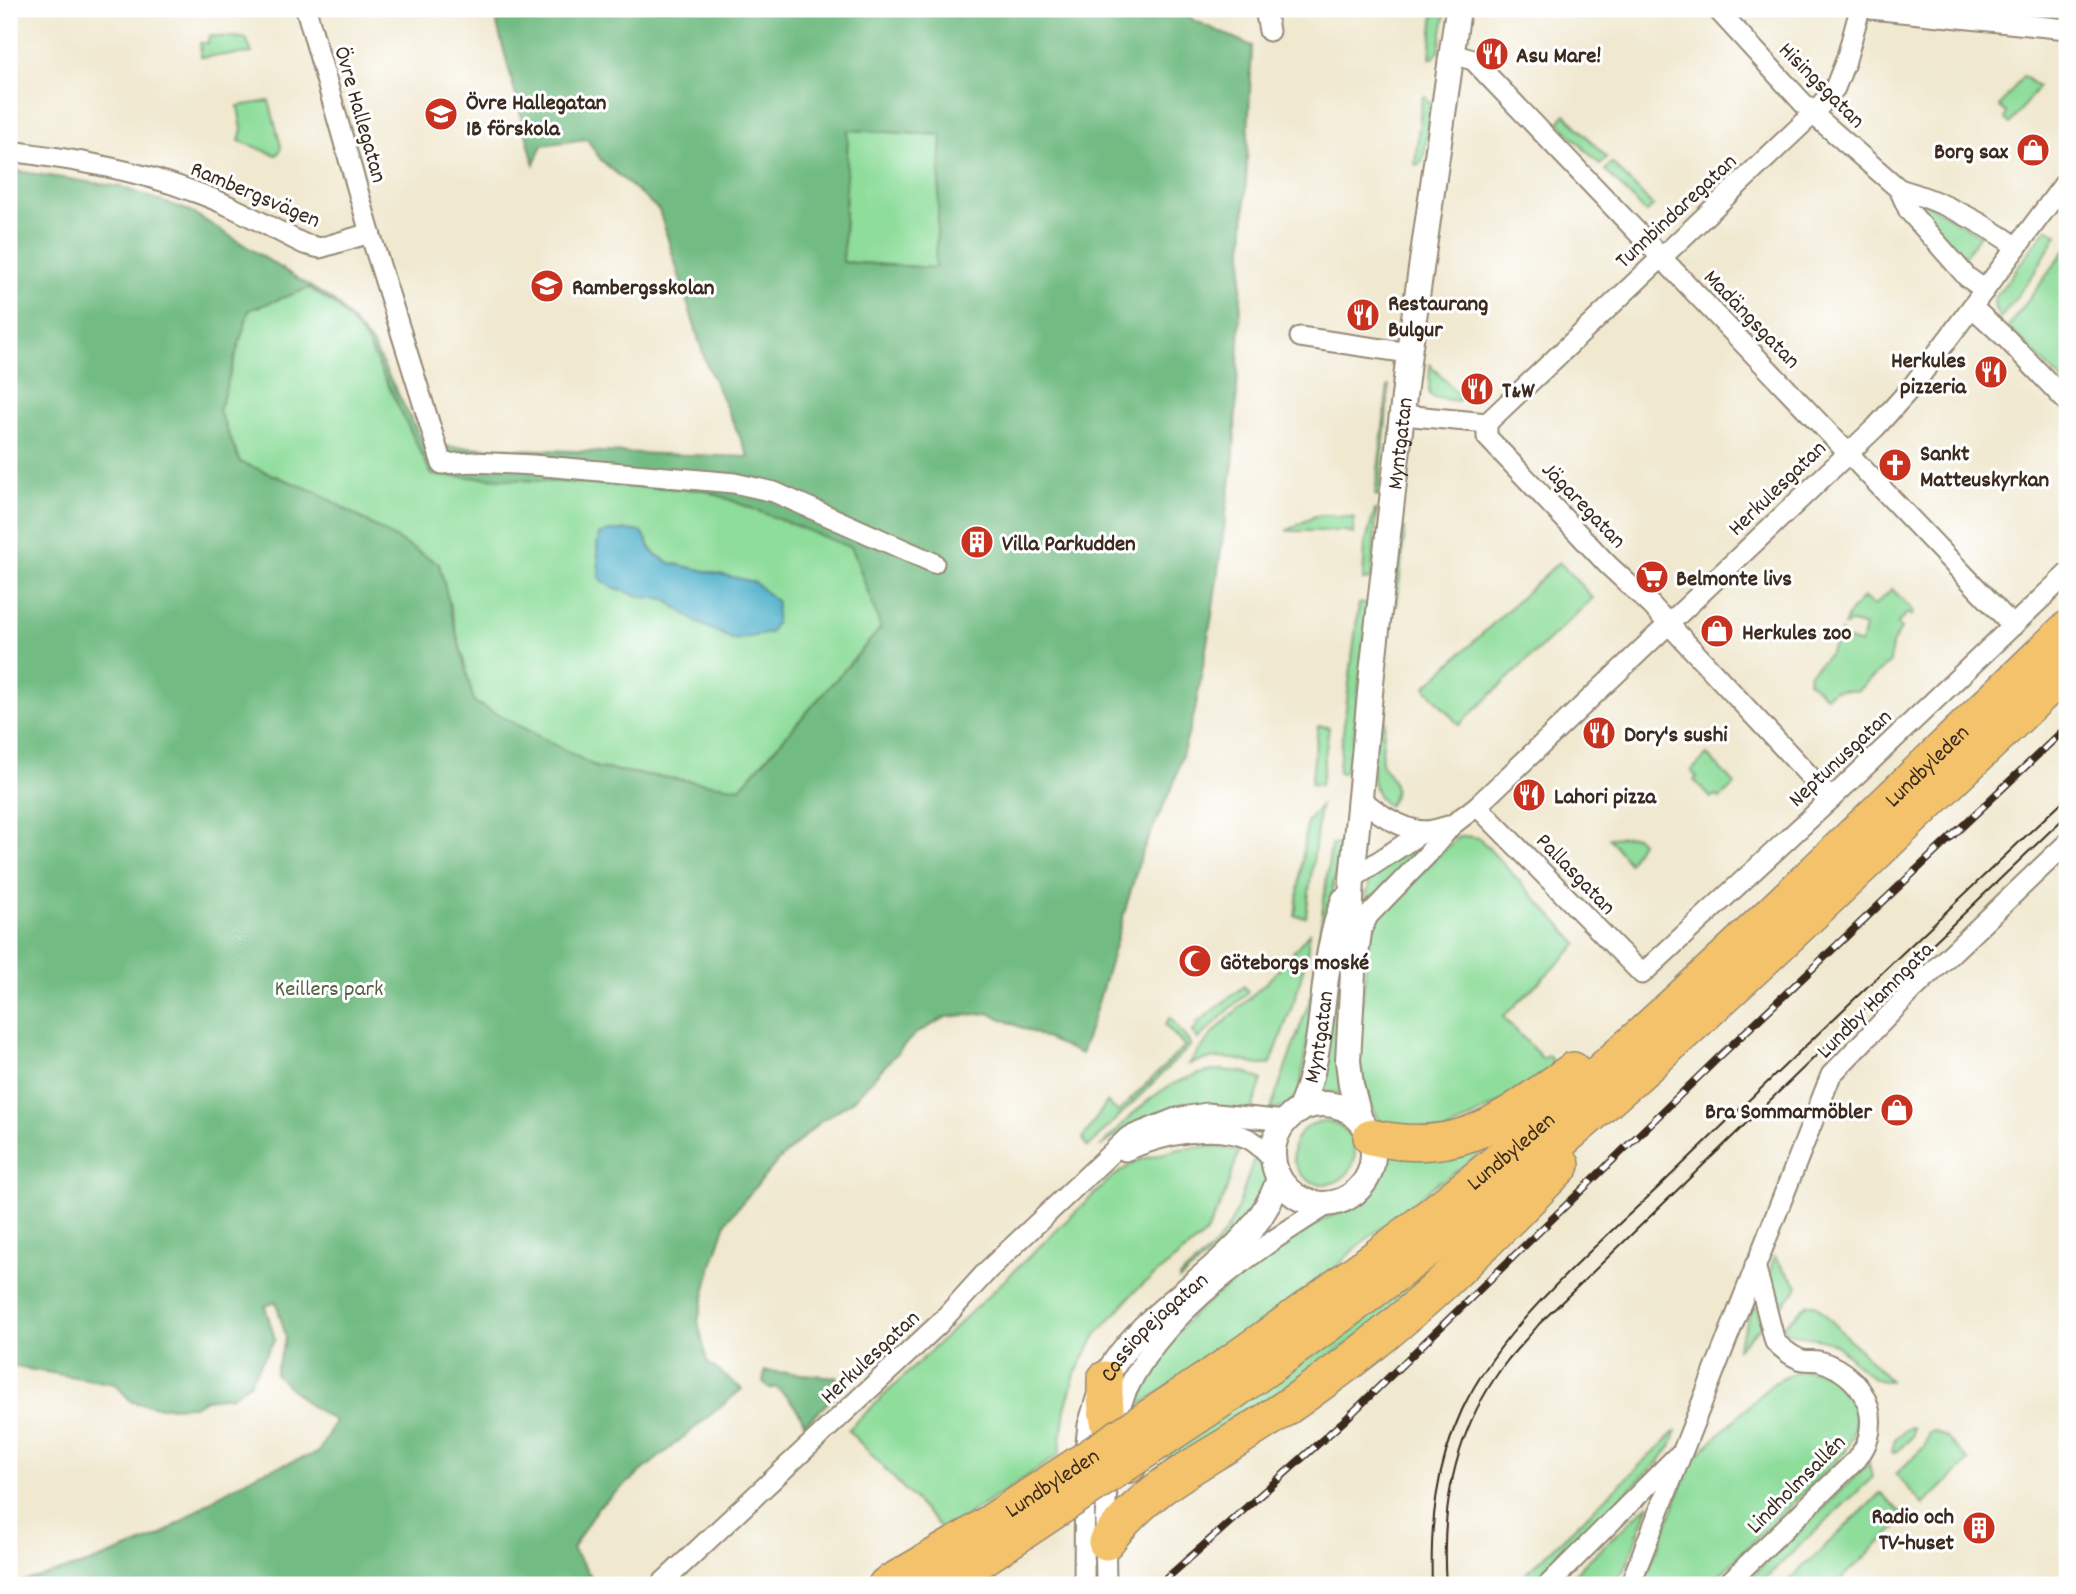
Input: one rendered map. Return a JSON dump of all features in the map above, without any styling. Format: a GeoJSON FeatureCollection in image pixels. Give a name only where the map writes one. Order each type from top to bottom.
{"type":"FeatureCollection","features":[{"type":"Feature","properties":{"kind":"highway","name":"Lundbyleden"},"geometry":{"type":"LineString","coordinates":[[886,1585],[975,1548],[1223,1383],[1331,1324],[1423,1254],[1550,1150],[2067,629]]}},
{"type":"Feature","properties":{"kind":"highway","name":"Lundbyleden"},"geometry":{"type":"LineString","coordinates":[[1707,991],[2067,670]]}},
{"type":"Feature","properties":{"kind":"highway"},"geometry":{"type":"LineString","coordinates":[[1366,1129],[1414,1144],[1457,1139],[1478,1132],[1707,991]]}},
{"type":"Feature","properties":{"kind":"highway"},"geometry":{"type":"LineString","coordinates":[[1106,1542],[1132,1510],[1167,1481],[1324,1382],[1396,1325],[1503,1226],[1601,1126],[1707,991]]}},
{"type":"Feature","properties":{"kind":"highway"},"geometry":{"type":"LineString","coordinates":[[1105,1379],[1106,1415],[1119,1453],[1132,1469],[1144,1476],[1167,1481]]}},
{"type":"Feature","properties":{"kind":"highway","name":"Lundbyleden"},"geometry":{"type":"LineString","coordinates":[[940,1585],[975,1548]]}},
{"type":"Feature","properties":{"kind":"street","name":"Övre Hallegatan"},"geometry":{"type":"LineString","coordinates":[[306,9],[370,233]]}},
{"type":"Feature","properties":{"kind":"street"},"geometry":{"type":"LineString","coordinates":[[1265,9],[1269,31]]}},
{"type":"Feature","properties":{"kind":"street","name":"Myntgatan"},"geometry":{"type":"LineString","coordinates":[[1366,1129],[1351,1085],[1348,1061],[1353,973],[1349,946],[1352,879],[1409,353],[1458,9]]}},
{"type":"Feature","properties":{"kind":"street","name":"Hisingsgatan"},"geometry":{"type":"LineString","coordinates":[[1717,9],[1813,114],[1899,189],[1909,211],[1967,276],[1985,290]]}},
{"type":"Feature","properties":{"kind":"street","name":"Tunnbindaregatan"},"geometry":{"type":"LineString","coordinates":[[1488,423],[1813,114],[1835,88],[1860,9]]}},
{"type":"Feature","properties":{"kind":"street"},"geometry":{"type":"LineString","coordinates":[[1871,9],[2067,29]]}},
{"type":"Feature","properties":{"kind":"street","name":"Madängsgatan"},"geometry":{"type":"LineString","coordinates":[[1452,54],[1474,60],[2013,626]]}},
{"type":"Feature","properties":{"kind":"street","name":"Rambergsvägen"},"geometry":{"type":"LineString","coordinates":[[9,151],[81,160],[160,180],[218,202],[304,244],[320,248],[370,233]]}},
{"type":"Feature","properties":{"kind":"street","name":"Herkulesgatan"},"geometry":{"type":"LineString","coordinates":[[1353,973],[1361,949],[1362,929],[1368,916],[1452,825],[1477,806],[1848,453],[1911,388],[2067,180]]}},
{"type":"Feature","properties":{"kind":"street","name":"Hisingsgatan"},"geometry":{"type":"LineString","coordinates":[[1899,189],[1924,196],[1998,233],[2017,247]]}},
{"type":"Feature","properties":{"kind":"street"},"geometry":{"type":"LineString","coordinates":[[370,233],[442,464],[473,462],[522,465],[734,483],[774,492],[934,563]]}},
{"type":"Feature","properties":{"kind":"street"},"geometry":{"type":"LineString","coordinates":[[1972,307],[2007,339],[2067,402]]}},
{"type":"Feature","properties":{"kind":"street"},"geometry":{"type":"LineString","coordinates":[[1300,337],[1409,353]]}},
{"type":"Feature","properties":{"kind":"street"},"geometry":{"type":"LineString","coordinates":[[1402,415],[1488,423]]}},
{"type":"Feature","properties":{"kind":"street","name":"Jägaregatan"},"geometry":{"type":"LineString","coordinates":[[1488,423],[1487,438],[1831,799]]}},
{"type":"Feature","properties":{"kind":"street","name":"Neptunusgatan"},"geometry":{"type":"LineString","coordinates":[[1642,974],[2067,574]]}},
{"type":"Feature","properties":{"kind":"street"},"geometry":{"type":"LineString","coordinates":[[1360,798],[1388,818],[1424,831]]}},
{"type":"Feature","properties":{"kind":"street","name":"Pallasgatan"},"geometry":{"type":"LineString","coordinates":[[1477,806],[1642,974]]}},
{"type":"Feature","properties":{"kind":"street","name":"Herkulesgatan"},"geometry":{"type":"LineString","coordinates":[[1352,879],[1424,831],[1452,825]]}},
{"type":"Feature","properties":{"kind":"street","name":"Lundby Hamngata"},"geometry":{"type":"LineString","coordinates":[[1682,1451],[1831,1075],[1911,992],[2067,843]]}},
{"type":"Feature","properties":{"kind":"street","name":"Myntgatan"},"geometry":{"type":"LineString","coordinates":[[1292,1116],[1312,1076],[1331,935],[1352,879]]}},
{"type":"Feature","properties":{"kind":"street"},"geometry":{"type":"LineString","coordinates":[[1311,1105],[1338,1106],[1350,1111],[1366,1129],[1374,1155],[1370,1172],[1361,1188],[1347,1199],[1329,1204],[1310,1203],[1292,1194],[1276,1169],[1274,1146],[1278,1133],[1292,1116],[1311,1105]]}},
{"type":"Feature","properties":{"kind":"street","name":"Herkulesgatan"},"geometry":{"type":"LineString","coordinates":[[660,1585],[939,1324],[988,1270],[1128,1137],[1176,1118],[1207,1113],[1292,1116]]}},
{"type":"Feature","properties":{"kind":"street","name":"Herkulesgatan"},"geometry":{"type":"LineString","coordinates":[[1108,1158],[1165,1138],[1215,1132],[1251,1140],[1276,1169]]}},
{"type":"Feature","properties":{"kind":"street","name":"Cassiopejagatan"},"geometry":{"type":"LineString","coordinates":[[1084,1585],[1085,1451],[1094,1399],[1112,1365],[1137,1334],[1230,1251],[1258,1219],[1273,1196],[1276,1169]]}},
{"type":"Feature","properties":{"kind":"street","name":"Cassiopejagatan"},"geometry":{"type":"LineString","coordinates":[[1106,1585],[1107,1492],[1112,1437],[1119,1409],[1140,1366],[1170,1327],[1243,1263],[1329,1204]]}},
{"type":"Feature","properties":{"kind":"street","name":"Lindholmsallén"},"geometry":{"type":"LineString","coordinates":[[1726,1585],[1857,1460],[1872,1431],[1863,1392],[1853,1380],[1819,1362],[1801,1360],[1775,1342],[1755,1265]]}},
{"type":"Feature","properties":{"kind":"street"},"geometry":{"type":"LineString","coordinates":[[1548,1585],[1682,1451]]}},
{"type":"Feature","properties":{"kind":"street"},"geometry":{"type":"LineString","coordinates":[[1630,1585],[1682,1451]]}},
{"type":"Feature","properties":{"kind":"green space","name":"Keillers park"},"geometry":{"type":"Polygon","coordinates":[[[493,9],[1183,9],[1193,20],[1252,46],[1234,455],[1212,615],[1195,711],[1174,783],[1142,852],[1081,1054],[989,1013],[946,1017],[915,1034],[851,1102],[821,1121],[777,1162],[727,1220],[698,1321],[707,1362],[742,1389],[597,1508],[572,1549],[595,1582],[593,1585],[9,1585],[87,1564],[160,1536],[218,1496],[259,1473],[318,1453],[335,1421],[309,1405],[275,1374],[286,1337],[276,1302],[265,1306],[275,1339],[249,1383],[232,1396],[205,1399],[194,1406],[158,1407],[132,1402],[115,1384],[11,1366],[9,1370],[9,170],[121,187],[190,211],[335,302],[372,344],[425,446],[749,457],[706,363],[659,210],[601,160],[587,139],[542,145],[534,164],[493,9]],[[848,130],[843,262],[935,268],[942,135],[848,130]],[[309,288],[249,310],[219,411],[240,462],[316,492],[439,564],[474,702],[598,768],[740,788],[881,628],[852,548],[705,490],[432,475],[365,338],[338,307],[309,288]]]}},
{"type":"Feature","properties":{"kind":"green space"},"geometry":{"type":"Polygon","coordinates":[[[1434,9],[1446,9],[1439,51],[1430,58],[1434,9]]]}},
{"type":"Feature","properties":{"kind":"green space"},"geometry":{"type":"Polygon","coordinates":[[[209,36],[246,38],[252,53],[201,57],[200,43],[208,43],[209,36]]]}},
{"type":"Feature","properties":{"kind":"green space"},"geometry":{"type":"Polygon","coordinates":[[[2023,76],[2038,87],[2010,124],[2005,119],[2007,113],[1999,107],[2023,76]]]}},
{"type":"Feature","properties":{"kind":"green space"},"geometry":{"type":"Polygon","coordinates":[[[1425,96],[1431,109],[1424,155],[1418,165],[1415,164],[1422,99],[1425,96]]]}},
{"type":"Feature","properties":{"kind":"green space"},"geometry":{"type":"Polygon","coordinates":[[[269,101],[281,146],[276,155],[239,141],[242,129],[238,106],[269,101]]]}},
{"type":"Feature","properties":{"kind":"green space"},"geometry":{"type":"Polygon","coordinates":[[[1565,114],[1607,158],[1600,165],[1559,123],[1565,114]]]}},
{"type":"Feature","properties":{"kind":"green space"},"geometry":{"type":"Polygon","coordinates":[[[848,130],[942,135],[936,268],[843,262],[848,130]]]}},
{"type":"Feature","properties":{"kind":"green space"},"geometry":{"type":"Polygon","coordinates":[[[1612,163],[1653,206],[1646,213],[1605,170],[1612,163]]]}},
{"type":"Feature","properties":{"kind":"green space"},"geometry":{"type":"Polygon","coordinates":[[[1925,203],[1980,235],[1964,257],[1917,210],[1919,204],[1925,203]]]}},
{"type":"Feature","properties":{"kind":"green space"},"geometry":{"type":"Polygon","coordinates":[[[2047,228],[2057,234],[2037,269],[2000,319],[1994,299],[2047,228]]]}},
{"type":"Feature","properties":{"kind":"green space"},"geometry":{"type":"Polygon","coordinates":[[[2067,248],[2067,386],[2008,327],[2067,248]]]}},
{"type":"Feature","properties":{"kind":"green space"},"geometry":{"type":"Polygon","coordinates":[[[309,288],[338,307],[365,338],[432,475],[705,490],[852,548],[881,628],[740,788],[598,768],[474,702],[439,564],[316,492],[240,462],[219,411],[249,310],[309,288]],[[609,531],[599,535],[597,547],[612,587],[642,597],[665,599],[698,623],[754,582],[670,563],[654,553],[642,532],[609,531]]]}},
{"type":"Feature","properties":{"kind":"green space"},"geometry":{"type":"Polygon","coordinates":[[[1430,365],[1459,395],[1458,401],[1435,398],[1429,394],[1430,365]]]}},
{"type":"Feature","properties":{"kind":"green space"},"geometry":{"type":"Polygon","coordinates":[[[1389,386],[1379,496],[1375,495],[1389,386]]]}},
{"type":"Feature","properties":{"kind":"green space"},"geometry":{"type":"Polygon","coordinates":[[[1375,510],[1371,579],[1363,580],[1365,544],[1375,510]]]}},
{"type":"Feature","properties":{"kind":"green space"},"geometry":{"type":"Polygon","coordinates":[[[1315,516],[1354,518],[1353,534],[1346,531],[1286,531],[1315,516]]]}},
{"type":"Feature","properties":{"kind":"green space"},"geometry":{"type":"Polygon","coordinates":[[[1402,528],[1405,528],[1397,604],[1393,597],[1402,528]]]}},
{"type":"Feature","properties":{"kind":"green space"},"geometry":{"type":"Polygon","coordinates":[[[1559,562],[1593,598],[1459,725],[1425,687],[1559,562]]]}},
{"type":"Feature","properties":{"kind":"green space"},"geometry":{"type":"Polygon","coordinates":[[[1892,589],[1913,610],[1912,616],[1907,613],[1897,624],[1901,629],[1892,644],[1890,662],[1857,691],[1835,690],[1826,696],[1808,681],[1809,674],[1829,654],[1841,632],[1843,638],[1861,644],[1865,627],[1849,622],[1844,626],[1848,615],[1863,597],[1874,606],[1892,589]]]}},
{"type":"Feature","properties":{"kind":"green space"},"geometry":{"type":"Polygon","coordinates":[[[1359,604],[1367,604],[1367,610],[1351,767],[1341,774],[1338,773],[1359,604]]]}},
{"type":"Feature","properties":{"kind":"green space"},"geometry":{"type":"Polygon","coordinates":[[[1386,708],[1381,764],[1392,779],[1395,789],[1388,806],[1375,788],[1373,776],[1380,715],[1386,708]]]}},
{"type":"Feature","properties":{"kind":"green space"},"geometry":{"type":"Polygon","coordinates":[[[1318,726],[1329,727],[1321,785],[1311,784],[1318,726]]]}},
{"type":"Feature","properties":{"kind":"green space"},"geometry":{"type":"Polygon","coordinates":[[[1707,755],[1735,784],[1720,798],[1715,795],[1711,798],[1694,780],[1697,777],[1691,771],[1707,755]]]}},
{"type":"Feature","properties":{"kind":"green space"},"geometry":{"type":"Polygon","coordinates":[[[1320,806],[1306,917],[1295,916],[1307,822],[1320,806]]]}},
{"type":"Feature","properties":{"kind":"green space"},"geometry":{"type":"Polygon","coordinates":[[[1635,836],[1641,842],[1629,863],[1609,838],[1635,836]]]}},
{"type":"Feature","properties":{"kind":"green space"},"geometry":{"type":"Polygon","coordinates":[[[1458,837],[1479,838],[1578,944],[1503,1017],[1543,1059],[1548,1055],[1555,1065],[1533,1085],[1445,1132],[1387,1127],[1375,1115],[1364,1090],[1359,1062],[1368,941],[1382,910],[1458,837]]]}},
{"type":"Feature","properties":{"kind":"green space"},"geometry":{"type":"Polygon","coordinates":[[[1331,844],[1341,845],[1299,1095],[1285,1107],[1270,1111],[1312,994],[1331,844]]]}},
{"type":"Feature","properties":{"kind":"green space"},"geometry":{"type":"Polygon","coordinates":[[[1416,845],[1420,847],[1419,854],[1365,904],[1370,877],[1416,845]]]}},
{"type":"Feature","properties":{"kind":"green space"},"geometry":{"type":"Polygon","coordinates":[[[1309,933],[1307,955],[1295,998],[1271,1063],[1258,1065],[1222,1058],[1189,1064],[1214,1032],[1275,974],[1309,933]]]}},
{"type":"Feature","properties":{"kind":"green space"},"geometry":{"type":"Polygon","coordinates":[[[1344,939],[1339,1004],[1341,1093],[1317,1091],[1344,939]]]}},
{"type":"Feature","properties":{"kind":"green space"},"geometry":{"type":"Polygon","coordinates":[[[1244,986],[1248,992],[1198,1039],[1192,1032],[1198,1027],[1196,1024],[1244,986]]]}},
{"type":"Feature","properties":{"kind":"green space"},"geometry":{"type":"Polygon","coordinates":[[[1170,1017],[1191,1045],[1088,1147],[1083,1138],[1107,1102],[1118,1112],[1185,1046],[1165,1025],[1170,1017]]]}},
{"type":"Feature","properties":{"kind":"green space"},"geometry":{"type":"Polygon","coordinates":[[[1221,1070],[1248,1073],[1262,1080],[1252,1109],[1130,1127],[1100,1147],[1140,1107],[1167,1087],[1201,1074],[1221,1070]]]}},
{"type":"Feature","properties":{"kind":"green space"},"geometry":{"type":"Polygon","coordinates":[[[1318,1122],[1330,1122],[1346,1131],[1353,1141],[1353,1165],[1346,1175],[1330,1184],[1318,1184],[1307,1179],[1298,1170],[1293,1159],[1293,1147],[1298,1136],[1307,1127],[1318,1122]]]}},
{"type":"Feature","properties":{"kind":"green space"},"geometry":{"type":"Polygon","coordinates":[[[1510,1133],[1440,1181],[1354,1249],[1330,1274],[1126,1415],[1144,1373],[1192,1315],[1268,1252],[1320,1221],[1361,1202],[1376,1187],[1383,1172],[1385,1149],[1510,1133]]]}},
{"type":"Feature","properties":{"kind":"green space"},"geometry":{"type":"Polygon","coordinates":[[[1213,1146],[1239,1151],[1224,1197],[1205,1235],[1134,1292],[1096,1335],[1075,1374],[1065,1409],[1059,1455],[944,1531],[848,1430],[1110,1179],[1136,1161],[1179,1149],[1213,1146]]]}},
{"type":"Feature","properties":{"kind":"green space"},"geometry":{"type":"Polygon","coordinates":[[[1256,1153],[1263,1159],[1267,1171],[1266,1187],[1236,1234],[1179,1280],[1179,1277],[1214,1246],[1229,1226],[1256,1153]]]}},
{"type":"Feature","properties":{"kind":"green space"},"geometry":{"type":"Polygon","coordinates":[[[1471,1233],[1401,1307],[1184,1457],[1162,1456],[1471,1233]]]}},
{"type":"Feature","properties":{"kind":"green space"},"geometry":{"type":"Polygon","coordinates":[[[1774,1257],[1798,1286],[1775,1312],[1768,1280],[1774,1257]]]}},
{"type":"Feature","properties":{"kind":"green space"},"geometry":{"type":"Polygon","coordinates":[[[1808,1304],[1815,1304],[1890,1381],[1866,1373],[1839,1348],[1826,1340],[1800,1336],[1782,1327],[1808,1304]]]}},
{"type":"Feature","properties":{"kind":"green space"},"geometry":{"type":"Polygon","coordinates":[[[1753,1306],[1756,1307],[1762,1325],[1736,1350],[1753,1306]]]}},
{"type":"Feature","properties":{"kind":"green space"},"geometry":{"type":"Polygon","coordinates":[[[1806,1370],[1836,1378],[1853,1397],[1855,1423],[1845,1452],[1709,1585],[1643,1585],[1692,1460],[1772,1384],[1795,1372],[1806,1370]]]}},
{"type":"Feature","properties":{"kind":"green space"},"geometry":{"type":"Polygon","coordinates":[[[765,1371],[837,1377],[836,1395],[805,1424],[785,1395],[776,1387],[770,1389],[763,1382],[765,1371]]]}},
{"type":"Feature","properties":{"kind":"green space"},"geometry":{"type":"Polygon","coordinates":[[[1910,1427],[1913,1428],[1913,1436],[1895,1453],[1892,1452],[1895,1438],[1910,1427]]]}},
{"type":"Feature","properties":{"kind":"green space"},"geometry":{"type":"Polygon","coordinates":[[[1677,1430],[1671,1447],[1658,1462],[1530,1585],[1514,1585],[1677,1430]]]}},
{"type":"Feature","properties":{"kind":"green space"},"geometry":{"type":"Polygon","coordinates":[[[1934,1431],[1947,1438],[1969,1461],[1923,1505],[1896,1474],[1924,1447],[1929,1432],[1934,1431]]]}},
{"type":"Feature","properties":{"kind":"green space"},"geometry":{"type":"Polygon","coordinates":[[[1869,1463],[1872,1478],[1758,1585],[1743,1585],[1869,1463]]]}},
{"type":"Feature","properties":{"kind":"green space"},"geometry":{"type":"Polygon","coordinates":[[[1881,1493],[1906,1518],[1835,1585],[1784,1585],[1881,1493]]]}},
{"type":"Feature","properties":{"kind":"green space"},"geometry":{"type":"Polygon","coordinates":[[[1649,1504],[1627,1565],[1613,1585],[1603,1581],[1599,1585],[1562,1585],[1649,1504]]]}},
{"type":"Feature","properties":{"kind":"water"},"geometry":{"type":"Polygon","coordinates":[[[609,531],[642,532],[653,553],[670,563],[754,582],[777,602],[776,622],[770,633],[734,640],[698,623],[665,599],[642,597],[612,587],[600,579],[597,547],[599,535],[609,531]]]}},
{"type":"Feature","properties":{"kind":"tram line"},"geometry":{"type":"LineString","coordinates":[[1432,1585],[1436,1496],[1446,1452],[1462,1410],[1479,1378],[1501,1347],[1581,1259],[2067,797]]}},
{"type":"Feature","properties":{"kind":"tram line"},"geometry":{"type":"LineString","coordinates":[[1446,1585],[1446,1525],[1455,1467],[1475,1412],[1489,1386],[1511,1356],[1539,1324],[2067,815]]}},
{"type":"Feature","properties":{"kind":"railway"},"geometry":{"type":"LineString","coordinates":[[1159,1585],[1346,1419],[1719,1057],[2067,727]]}},
{"type":"Feature","properties":{"kind":"place","name":"Asu Mare!"},"geometry":{"type":"Point","coordinates":[1492,54]}},
{"type":"Feature","properties":{"kind":"place","name":"Övre Hallegatan 1B förskola"},"geometry":{"type":"Point","coordinates":[441,114]}},
{"type":"Feature","properties":{"kind":"place","name":"Borg sax"},"geometry":{"type":"Point","coordinates":[2033,150]}},
{"type":"Feature","properties":{"kind":"place","name":"Rambergsskolan"},"geometry":{"type":"Point","coordinates":[547,286]}},
{"type":"Feature","properties":{"kind":"place","name":"Restaurang Bulgur"},"geometry":{"type":"Point","coordinates":[1363,315]}},
{"type":"Feature","properties":{"kind":"place","name":"Herkules pizzeria"},"geometry":{"type":"Point","coordinates":[1991,372]}},
{"type":"Feature","properties":{"kind":"place","name":"T&W"},"geometry":{"type":"Point","coordinates":[1477,389]}},
{"type":"Feature","properties":{"kind":"place","name":"Sankt Matteuskyrkan"},"geometry":{"type":"Point","coordinates":[1895,465]}},
{"type":"Feature","properties":{"kind":"place","name":"Villa Parkudden"},"geometry":{"type":"Point","coordinates":[977,542]}},
{"type":"Feature","properties":{"kind":"place","name":"Belmonte livs"},"geometry":{"type":"Point","coordinates":[1652,577]}},
{"type":"Feature","properties":{"kind":"place","name":"Herkules zoo"},"geometry":{"type":"Point","coordinates":[1717,631]}},
{"type":"Feature","properties":{"kind":"place","name":"Dory's sushi"},"geometry":{"type":"Point","coordinates":[1599,733]}},
{"type":"Feature","properties":{"kind":"place","name":"Lahori pizza"},"geometry":{"type":"Point","coordinates":[1529,795]}},
{"type":"Feature","properties":{"kind":"place","name":"Göteborgs moské"},"geometry":{"type":"Point","coordinates":[1195,961]}},
{"type":"Feature","properties":{"kind":"place","name":"Bra Sommarmöbler"},"geometry":{"type":"Point","coordinates":[1897,1110]}},
{"type":"Feature","properties":{"kind":"place","name":"Radio och TV-huset"},"geometry":{"type":"Point","coordinates":[1979,1528]}}]}
